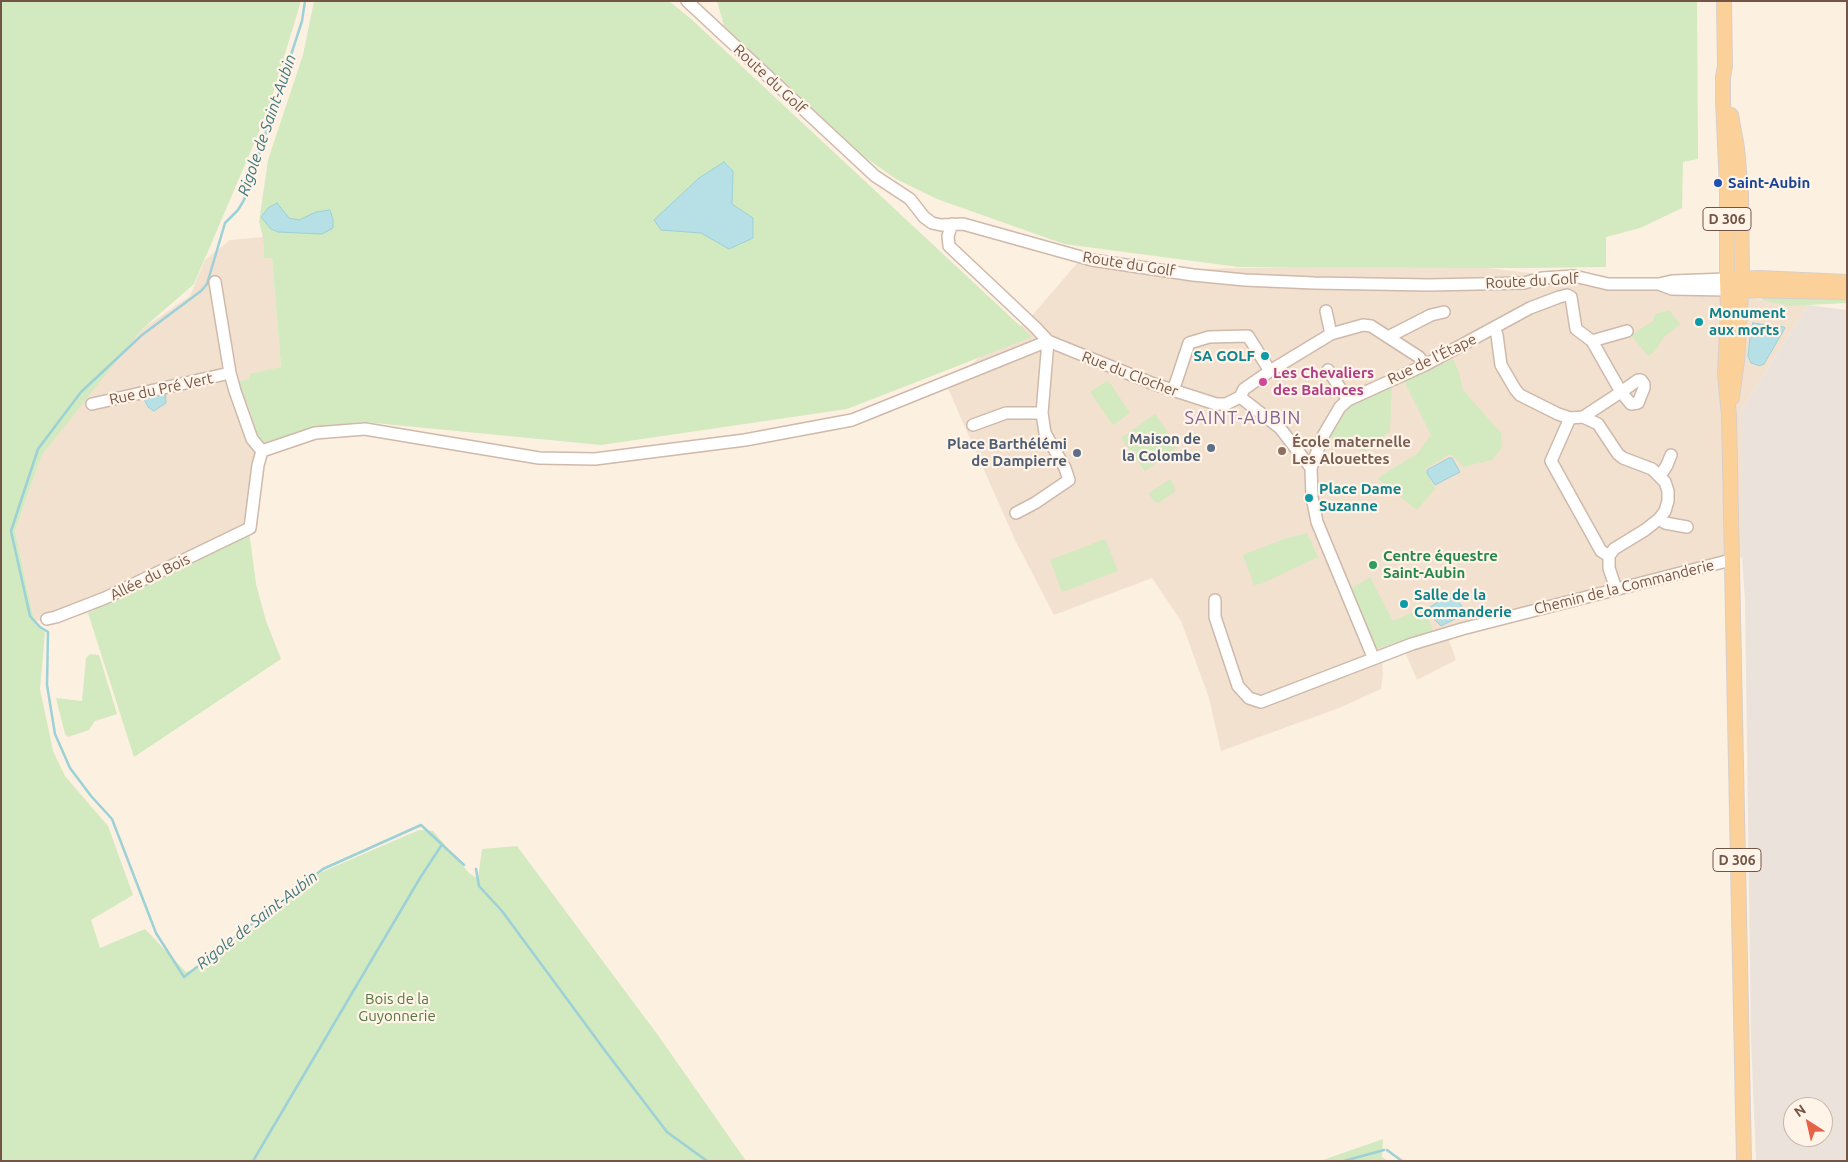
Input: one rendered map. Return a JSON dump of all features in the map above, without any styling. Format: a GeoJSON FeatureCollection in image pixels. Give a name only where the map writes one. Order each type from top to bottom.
{"type":"FeatureCollection","features":[{"type":"Feature","properties":{"kind":"main road","name":"D 306"},"geometry":{"type":"LineString","coordinates":[[1724,1],[1725,66],[1728,78],[1732,126],[1737,148],[1740,194],[1737,361],[1729,416],[1744,1161]]}},
{"type":"Feature","properties":{"kind":"main road"},"geometry":{"type":"LineString","coordinates":[[1738,286],[1847,282]]}},
{"type":"Feature","properties":{"kind":"main road"},"geometry":{"type":"LineString","coordinates":[[1738,286],[1847,292]]}},
{"type":"Feature","properties":{"kind":"street","name":"Route du Golf"},"geometry":{"type":"LineString","coordinates":[[687,1],[876,176],[910,199],[924,217],[932,223],[941,225],[962,224],[1092,260],[1192,275],[1245,280],[1314,284],[1465,285],[1524,283],[1539,278],[1561,277],[1585,278],[1608,284],[1659,284],[1672,289],[1738,286]]}},
{"type":"Feature","properties":{"kind":"street"},"geometry":{"type":"LineString","coordinates":[[952,224],[948,236],[949,246],[1035,327],[1048,342],[1042,413],[1046,433],[1065,468],[1069,480],[1035,503],[1016,513]]}},
{"type":"Feature","properties":{"kind":"street"},"geometry":{"type":"LineString","coordinates":[[1559,297],[1561,277]]}},
{"type":"Feature","properties":{"kind":"street"},"geometry":{"type":"LineString","coordinates":[[215,282],[230,373],[252,439],[262,451],[315,433],[365,429],[539,458],[595,460],[744,440],[852,420],[1048,342]]}},
{"type":"Feature","properties":{"kind":"street"},"geometry":{"type":"LineString","coordinates":[[1494,328],[1497,335],[1501,365],[1520,395],[1570,418],[1582,417],[1621,392],[1592,340],[1576,329],[1570,297],[1568,295],[1559,297]]}},
{"type":"Feature","properties":{"kind":"street","name":"Rue de l'Étape"},"geometry":{"type":"LineString","coordinates":[[1311,468],[1323,436],[1340,407],[1348,400],[1425,365],[1530,308],[1559,297]]}},
{"type":"Feature","properties":{"kind":"street"},"geometry":{"type":"LineString","coordinates":[[1326,311],[1331,334]]}},
{"type":"Feature","properties":{"kind":"street"},"geometry":{"type":"LineString","coordinates":[[1388,337],[1431,316],[1444,312]]}},
{"type":"Feature","properties":{"kind":"street"},"geometry":{"type":"LineString","coordinates":[[1373,657],[1317,522],[1312,497],[1311,468],[1280,428],[1240,397],[1244,389],[1270,371],[1331,334],[1366,325],[1371,326],[1419,357],[1425,365]]}},
{"type":"Feature","properties":{"kind":"street"},"geometry":{"type":"LineString","coordinates":[[1592,340],[1627,331]]}},
{"type":"Feature","properties":{"kind":"street"},"geometry":{"type":"LineString","coordinates":[[1173,391],[1189,343],[1209,337],[1248,336],[1270,371]]}},
{"type":"Feature","properties":{"kind":"street","name":"Rue du Clocher"},"geometry":{"type":"LineString","coordinates":[[1048,342],[1173,391],[1216,404],[1226,404],[1240,397]]}},
{"type":"Feature","properties":{"kind":"street"},"geometry":{"type":"LineString","coordinates":[[1328,370],[1348,400]]}},
{"type":"Feature","properties":{"kind":"street","name":"Rue du Pré Vert"},"geometry":{"type":"LineString","coordinates":[[92,404],[230,373]]}},
{"type":"Feature","properties":{"kind":"street"},"geometry":{"type":"LineString","coordinates":[[973,424],[1006,412],[1042,413]]}},
{"type":"Feature","properties":{"kind":"street"},"geometry":{"type":"LineString","coordinates":[[1582,417],[1598,424],[1618,454],[1623,458],[1652,469],[1665,482],[1668,491],[1668,502],[1665,511],[1659,519],[1614,549],[1609,556],[1609,568],[1616,589]]}},
{"type":"Feature","properties":{"kind":"street"},"geometry":{"type":"LineString","coordinates":[[1570,418],[1551,460],[1601,551],[1609,556]]}},
{"type":"Feature","properties":{"kind":"street","name":"Allée du Bois"},"geometry":{"type":"LineString","coordinates":[[47,619],[105,598],[250,528],[258,465],[262,451]]}},
{"type":"Feature","properties":{"kind":"street"},"geometry":{"type":"LineString","coordinates":[[1660,476],[1671,455]]}},
{"type":"Feature","properties":{"kind":"street"},"geometry":{"type":"LineString","coordinates":[[1659,519],[1665,523],[1688,527]]}},
{"type":"Feature","properties":{"kind":"street","name":"Chemin de la Commanderie"},"geometry":{"type":"LineString","coordinates":[[1215,600],[1215,617],[1238,686],[1249,698],[1261,702],[1373,657],[1462,629],[1731,560]]}},
{"type":"Feature","properties":{"kind":"shaded area"},"geometry":{"type":"Polygon","coordinates":[[[263,237],[264,257],[272,257],[281,367],[301,441],[277,449],[267,456],[263,464],[254,529],[88,613],[53,623],[34,620],[15,531],[42,455],[136,333],[190,296],[205,260],[230,240],[263,237]]]}},
{"type":"Feature","properties":{"kind":"shaded area"},"geometry":{"type":"Polygon","coordinates":[[[1086,253],[1192,269],[1453,264],[1808,305],[1742,409],[1742,557],[1714,569],[1448,637],[1456,660],[1417,680],[1405,652],[1382,663],[1381,689],[1339,708],[1221,751],[1209,698],[1181,621],[1152,578],[1054,615],[1015,540],[946,384],[1029,319],[1086,253]]]}},
{"type":"Feature","properties":{"kind":"shaded area"},"geometry":{"type":"Polygon","coordinates":[[[1808,305],[1847,310],[1847,1161],[1756,1161],[1751,1040],[1745,601],[1742,557],[1742,409],[1808,305]]]}},
{"type":"Feature","properties":{"kind":"green space","name":"Bois de la Guyonnerie"},"geometry":{"type":"Polygon","coordinates":[[[1,1],[301,1],[267,113],[194,284],[141,330],[42,455],[15,531],[34,620],[45,633],[40,689],[53,751],[65,776],[108,826],[133,895],[91,920],[100,948],[145,929],[186,972],[205,965],[322,872],[419,830],[433,831],[469,873],[478,879],[482,849],[517,846],[660,1038],[746,1161],[1,1161],[1,1]]]}},
{"type":"Feature","properties":{"kind":"green space"},"geometry":{"type":"Polygon","coordinates":[[[314,1],[669,1],[690,18],[1032,337],[847,409],[601,445],[364,422],[312,427],[267,443],[257,441],[251,428],[255,426],[246,400],[242,401],[236,382],[249,379],[250,374],[281,367],[272,258],[264,258],[263,237],[259,222],[268,160],[303,55],[314,1]]]}},
{"type":"Feature","properties":{"kind":"green space"},"geometry":{"type":"Polygon","coordinates":[[[717,1],[1697,1],[1698,159],[1683,162],[1682,208],[1640,228],[1606,237],[1606,267],[1239,267],[1064,244],[937,199],[896,179],[863,156],[724,26],[717,1]]]}},
{"type":"Feature","properties":{"kind":"green space"},"geometry":{"type":"Polygon","coordinates":[[[1757,295],[1847,297],[1847,303],[1790,306],[1765,301],[1757,295]]]}},
{"type":"Feature","properties":{"kind":"green space"},"geometry":{"type":"Polygon","coordinates":[[[1669,310],[1680,324],[1664,337],[1654,352],[1648,356],[1631,335],[1653,321],[1655,314],[1669,310]]]}},
{"type":"Feature","properties":{"kind":"green space"},"geometry":{"type":"Polygon","coordinates":[[[1453,359],[1459,372],[1463,390],[1501,433],[1502,447],[1492,460],[1463,467],[1452,455],[1448,455],[1425,469],[1435,489],[1417,510],[1378,479],[1417,454],[1431,435],[1404,381],[1453,359]]]}},
{"type":"Feature","properties":{"kind":"green space"},"geometry":{"type":"Polygon","coordinates":[[[1108,380],[1130,413],[1113,425],[1090,392],[1108,380]]]}},
{"type":"Feature","properties":{"kind":"green space"},"geometry":{"type":"Polygon","coordinates":[[[1392,384],[1390,431],[1364,453],[1349,438],[1328,441],[1349,406],[1359,399],[1392,384]]]}},
{"type":"Feature","properties":{"kind":"green space"},"geometry":{"type":"Polygon","coordinates":[[[1155,414],[1178,447],[1145,471],[1121,438],[1155,414]]]}},
{"type":"Feature","properties":{"kind":"green space"},"geometry":{"type":"Polygon","coordinates":[[[1171,480],[1176,491],[1158,503],[1155,502],[1149,494],[1150,492],[1171,480]]]}},
{"type":"Feature","properties":{"kind":"green space"},"geometry":{"type":"Polygon","coordinates":[[[249,531],[256,584],[266,621],[281,659],[134,757],[88,613],[249,531]]]}},
{"type":"Feature","properties":{"kind":"green space"},"geometry":{"type":"Polygon","coordinates":[[[1307,533],[1318,557],[1261,584],[1254,585],[1243,555],[1284,539],[1307,533]]]}},
{"type":"Feature","properties":{"kind":"green space"},"geometry":{"type":"Polygon","coordinates":[[[1105,539],[1118,571],[1062,592],[1050,560],[1105,539]]]}},
{"type":"Feature","properties":{"kind":"green space"},"geometry":{"type":"Polygon","coordinates":[[[1370,577],[1393,621],[1424,607],[1433,631],[1376,649],[1350,589],[1370,577]]]}},
{"type":"Feature","properties":{"kind":"green space"},"geometry":{"type":"Polygon","coordinates":[[[90,654],[99,655],[117,714],[95,721],[89,730],[68,737],[65,734],[56,698],[82,701],[86,658],[90,654]]]}},
{"type":"Feature","properties":{"kind":"green space"},"geometry":{"type":"Polygon","coordinates":[[[1383,1139],[1382,1157],[1388,1161],[1320,1161],[1383,1139]]]}},
{"type":"Feature","properties":{"kind":"water"},"geometry":{"type":"Polygon","coordinates":[[[724,162],[733,171],[732,204],[753,218],[753,238],[729,249],[701,233],[661,230],[654,220],[699,178],[724,162]]]}},
{"type":"Feature","properties":{"kind":"water"},"geometry":{"type":"Polygon","coordinates":[[[277,203],[289,218],[299,220],[316,212],[330,210],[333,228],[322,234],[278,232],[271,229],[261,217],[268,208],[277,203]]]}},
{"type":"Feature","properties":{"kind":"water"},"geometry":{"type":"Polygon","coordinates":[[[1753,323],[1785,328],[1764,364],[1760,366],[1751,363],[1748,356],[1753,323]]]}},
{"type":"Feature","properties":{"kind":"water"},"geometry":{"type":"Polygon","coordinates":[[[165,388],[166,403],[154,411],[148,407],[142,395],[165,388]]]}},
{"type":"Feature","properties":{"kind":"water"},"geometry":{"type":"Polygon","coordinates":[[[1452,458],[1460,472],[1435,485],[1427,470],[1452,458]]]}},
{"type":"Feature","properties":{"kind":"water"},"geometry":{"type":"Polygon","coordinates":[[[1452,593],[1463,608],[1462,614],[1441,626],[1435,620],[1430,607],[1452,593]]]}},
{"type":"Feature","properties":{"kind":"waterway","name":"Rigole de Saint-Aubin"},"geometry":{"type":"LineString","coordinates":[[305,1],[302,21],[244,200],[238,210],[225,223],[207,284],[201,291],[142,335],[81,392],[38,449],[11,531],[30,616],[40,627],[48,632],[47,685],[55,734],[70,768],[91,796],[112,819],[156,933],[184,977],[323,869],[421,825],[464,865]]}},
{"type":"Feature","properties":{"kind":"waterway"},"geometry":{"type":"LineString","coordinates":[[253,1161],[420,878],[441,846]]}},
{"type":"Feature","properties":{"kind":"waterway","name":"Rigole de Saint-Aubin"},"geometry":{"type":"LineString","coordinates":[[476,869],[479,886],[502,911],[667,1132],[707,1161]]}},
{"type":"Feature","properties":{"kind":"waterway","name":"Rigole de Saint-Aubin"},"geometry":{"type":"LineString","coordinates":[[1344,1161],[1384,1150]]}},
{"type":"Feature","properties":{"kind":"waterway","name":"Rigole de Saint-Aubin"},"geometry":{"type":"LineString","coordinates":[[1387,1150],[1402,1161]]}},
{"type":"Feature","properties":{"kind":"place","name":"Saint-Aubin"},"geometry":{"type":"Point","coordinates":[1718,183]}},
{"type":"Feature","properties":{"kind":"place","name":"Monument aux morts"},"geometry":{"type":"Point","coordinates":[1699,322]}},
{"type":"Feature","properties":{"kind":"place","name":"SA GOLF"},"geometry":{"type":"Point","coordinates":[1265,356]}},
{"type":"Feature","properties":{"kind":"place","name":"Les Chevaliers des Balances"},"geometry":{"type":"Point","coordinates":[1263,382]}},
{"type":"Feature","properties":{"kind":"place","name":"Maison de la Colombe"},"geometry":{"type":"Point","coordinates":[1211,448]}},
{"type":"Feature","properties":{"kind":"place","name":"École maternelle Les Alouettes"},"geometry":{"type":"Point","coordinates":[1282,451]}},
{"type":"Feature","properties":{"kind":"place","name":"Place Barthélémi de Dampierre"},"geometry":{"type":"Point","coordinates":[1077,453]}},
{"type":"Feature","properties":{"kind":"place","name":"Place Dame Suzanne"},"geometry":{"type":"Point","coordinates":[1309,498]}},
{"type":"Feature","properties":{"kind":"place","name":"Centre équestre Saint-Aubin"},"geometry":{"type":"Point","coordinates":[1373,565]}},
{"type":"Feature","properties":{"kind":"place","name":"Salle de la Commanderie"},"geometry":{"type":"Point","coordinates":[1404,604]}},
{"type":"Feature","properties":{"kind":"district","name":"SAINT-AUBIN"},"geometry":{"type":"Point","coordinates":[1243,418]}}]}
